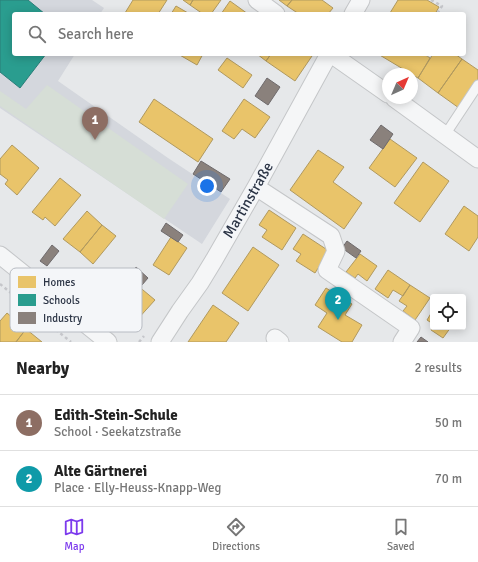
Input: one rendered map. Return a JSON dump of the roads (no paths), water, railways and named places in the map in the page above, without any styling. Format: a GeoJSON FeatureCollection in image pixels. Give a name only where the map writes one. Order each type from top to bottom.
{"type":"FeatureCollection","features":[{"type":"Feature","properties":{"kind":"street"},"geometry":{"type":"LineString","coordinates":[[257,0],[273,12]]}},
{"type":"Feature","properties":{"kind":"street"},"geometry":{"type":"LineString","coordinates":[[354,12],[361,0]]}},
{"type":"Feature","properties":{"kind":"street","name":"Martinstraße"},"geometry":{"type":"LineString","coordinates":[[160,342],[200,283],[256,187],[329,56]]}},
{"type":"Feature","properties":{"kind":"street"},"geometry":{"type":"LineString","coordinates":[[333,56],[382,90]]}},
{"type":"Feature","properties":{"kind":"street"},"geometry":{"type":"LineString","coordinates":[[402,104],[478,159]]}},
{"type":"Feature","properties":{"kind":"street"},"geometry":{"type":"LineString","coordinates":[[256,187],[331,236],[336,251],[327,270],[411,328],[402,342]]}},
{"type":"Feature","properties":{"kind":"street"},"geometry":{"type":"LineString","coordinates":[[0,255],[16,268]]}},
{"type":"Feature","properties":{"kind":"street"},"geometry":{"type":"LineString","coordinates":[[96,332],[108,342]]}},
{"type":"Feature","properties":{"kind":"lane"},"geometry":{"type":"LineString","coordinates":[[445,135],[478,85]]}},
{"type":"Feature","properties":{"kind":"place","name":"Edith-Stein-Schule"},"geometry":{"type":"Point","coordinates":[95,140]}},
{"type":"Feature","properties":{"kind":"place","name":"Alte Gärtnerei"},"geometry":{"type":"Point","coordinates":[338,320]}}]}
